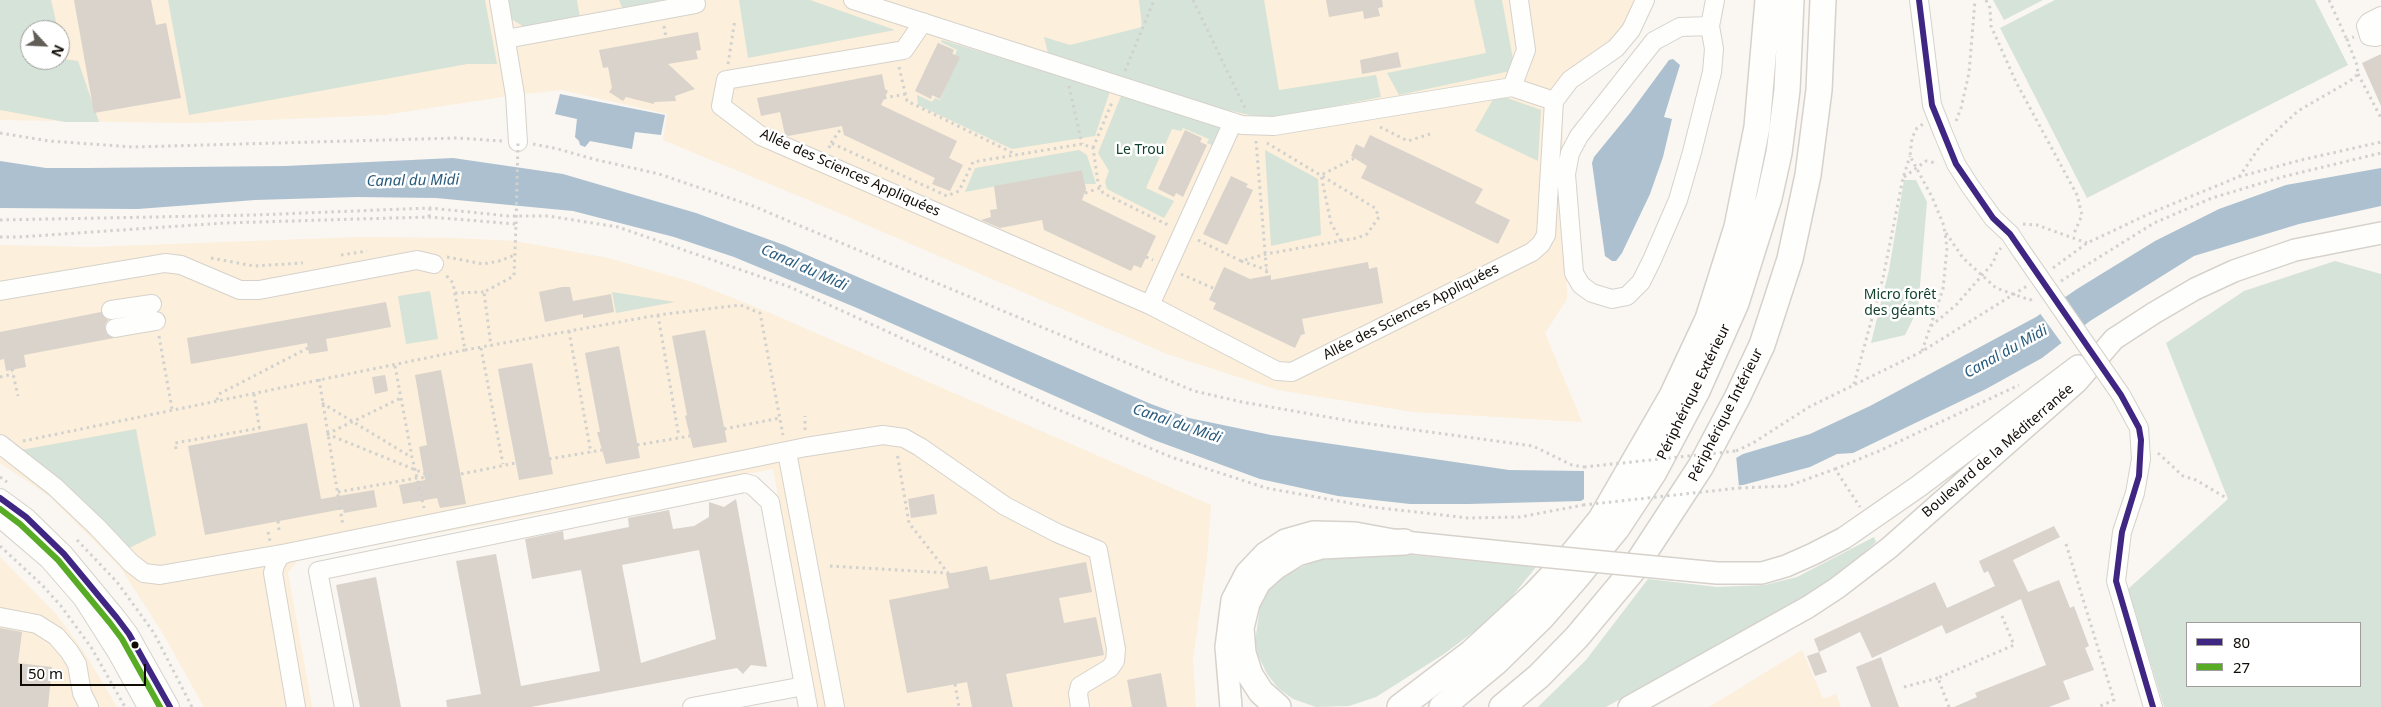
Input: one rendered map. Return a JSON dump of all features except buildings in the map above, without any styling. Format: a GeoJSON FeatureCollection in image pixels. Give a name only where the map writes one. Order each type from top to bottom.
{"type":"FeatureCollection","features":[{"type":"Feature","properties":{"kind":"highway"},"geometry":{"type":"LineString","coordinates":[[1400,707],[1478,646],[1534,595],[1571,556],[1601,519],[1672,396],[1708,319],[1737,227],[1757,127],[1768,0]]}},
{"type":"Feature","properties":{"kind":"highway","name":"Périphérique Extérieur"},"geometry":{"type":"LineString","coordinates":[[1442,707],[1495,663],[1542,617],[1605,542],[1654,472],[1697,392],[1736,303],[1771,189],[1779,153],[1787,90],[1791,0]]}},
{"type":"Feature","properties":{"kind":"highway","name":"Périphérique Intérieur"},"geometry":{"type":"LineString","coordinates":[[1502,707],[1539,676],[1577,637],[1633,570],[1701,466],[1738,398],[1762,345],[1790,259],[1808,175],[1819,90],[1824,0]]}},
{"type":"Feature","properties":{"kind":"highway"},"geometry":{"type":"LineString","coordinates":[[1278,707],[1262,692],[1250,675],[1243,654],[1241,628],[1247,603],[1258,582],[1276,566],[1297,553],[1321,546],[1404,542]]}},
{"type":"Feature","properties":{"kind":"highway"},"geometry":{"type":"LineString","coordinates":[[1385,707],[1420,692]]}},
{"type":"Feature","properties":{"kind":"main road","name":"Boulevard de la Méditerranée"},"geometry":{"type":"LineString","coordinates":[[1629,707],[1808,607],[1837,588],[1889,548],[2077,382],[2114,339],[2179,298],[2234,271],[2294,250],[2381,233]]}},
{"type":"Feature","properties":{"kind":"main road"},"geometry":{"type":"LineString","coordinates":[[1231,707],[1226,647],[1232,600],[1246,573],[1265,553],[1285,540],[1313,532],[1355,533],[1404,542],[1675,569],[1717,573],[1762,572],[1786,566],[1812,554],[1870,521],[2114,339]]}},
{"type":"Feature","properties":{"kind":"street"},"geometry":{"type":"LineString","coordinates":[[499,0],[515,95],[518,142]]}},
{"type":"Feature","properties":{"kind":"street"},"geometry":{"type":"LineString","coordinates":[[1512,87],[1526,50],[1519,0]]}},
{"type":"Feature","properties":{"kind":"street"},"geometry":{"type":"LineString","coordinates":[[1241,120],[1242,125],[1274,126],[1512,87],[1554,101],[1562,87],[1570,80],[1616,48],[1631,30],[1645,0]]}},
{"type":"Feature","properties":{"kind":"street"},"geometry":{"type":"LineString","coordinates":[[1710,26],[1680,26],[1654,41],[1579,136],[1570,153],[1566,174],[1574,272],[1580,285],[1592,293],[1612,299],[1626,296],[1640,282],[1652,260],[1678,200],[1712,72],[1714,49],[1710,26],[1715,0]]}},
{"type":"Feature","properties":{"kind":"street"},"geometry":{"type":"LineString","coordinates":[[1919,0],[1932,105],[1956,164],[1993,218],[2010,234],[2121,395],[2133,413],[2141,435],[2139,476],[2122,532],[2116,581],[2153,707]]}},
{"type":"Feature","properties":{"kind":"street"},"geometry":{"type":"LineString","coordinates":[[856,1],[1064,68],[1241,120]]}},
{"type":"Feature","properties":{"kind":"street"},"geometry":{"type":"LineString","coordinates":[[506,39],[696,4]]}},
{"type":"Feature","properties":{"kind":"street"},"geometry":{"type":"LineString","coordinates":[[2374,34],[2366,26],[2381,16]]}},
{"type":"Feature","properties":{"kind":"street"},"geometry":{"type":"LineString","coordinates":[[726,80],[904,50],[923,22]]}},
{"type":"Feature","properties":{"kind":"street","name":"Allée des Sciences Appliquées"},"geometry":{"type":"LineString","coordinates":[[726,80],[722,106],[761,136],[1150,305],[1277,371],[1292,372],[1532,252],[1541,244],[1546,235],[1554,101]]}},
{"type":"Feature","properties":{"kind":"street"},"geometry":{"type":"LineString","coordinates":[[1150,305],[1183,232],[1241,120]]}},
{"type":"Feature","properties":{"kind":"street"},"geometry":{"type":"LineString","coordinates":[[0,292],[166,262],[181,265],[240,290],[259,290],[417,260],[436,259]]}},
{"type":"Feature","properties":{"kind":"street"},"geometry":{"type":"LineString","coordinates":[[111,310],[152,304]]}},
{"type":"Feature","properties":{"kind":"street"},"geometry":{"type":"LineString","coordinates":[[115,328],[156,321]]}},
{"type":"Feature","properties":{"kind":"street"},"geometry":{"type":"LineString","coordinates":[[2,445],[55,487],[131,563],[144,573],[160,575],[287,553],[786,452],[883,435],[894,436],[920,447],[1025,518],[1098,550],[1116,649],[1115,661],[1110,668],[1080,686],[1078,694],[1080,707]]}},
{"type":"Feature","properties":{"kind":"street"},"geometry":{"type":"LineString","coordinates":[[786,452],[835,707]]}},
{"type":"Feature","properties":{"kind":"street"},"geometry":{"type":"LineString","coordinates":[[344,707],[318,571],[744,483],[752,485],[770,502],[808,707]]}},
{"type":"Feature","properties":{"kind":"street"},"geometry":{"type":"LineString","coordinates":[[0,498],[26,518],[64,554],[111,611],[129,634],[170,707]]}},
{"type":"Feature","properties":{"kind":"street"},"geometry":{"type":"LineString","coordinates":[[0,518],[49,560],[82,598],[118,653],[147,707]]}},
{"type":"Feature","properties":{"kind":"street"},"geometry":{"type":"LineString","coordinates":[[287,553],[280,556],[273,573],[296,707]]}},
{"type":"Feature","properties":{"kind":"street"},"geometry":{"type":"LineString","coordinates":[[0,617],[37,624],[56,636],[69,650],[77,664],[82,692],[89,707]]}},
{"type":"Feature","properties":{"kind":"street"},"geometry":{"type":"LineString","coordinates":[[692,707],[804,686]]}},
{"type":"Feature","properties":{"kind":"path"},"geometry":{"type":"LineString","coordinates":[[1124,74],[1154,0]]}},
{"type":"Feature","properties":{"kind":"path"},"geometry":{"type":"LineString","coordinates":[[1193,0],[1241,120]]}},
{"type":"Feature","properties":{"kind":"path"},"geometry":{"type":"LineString","coordinates":[[1950,118],[1954,127],[1961,108],[1969,73],[1975,0]]}},
{"type":"Feature","properties":{"kind":"path"},"geometry":{"type":"LineString","coordinates":[[1986,0],[1990,8],[1991,26],[2016,82],[2077,195],[2082,215],[2073,236]]}},
{"type":"Feature","properties":{"kind":"path"},"geometry":{"type":"LineString","coordinates":[[2329,0],[2357,64],[2358,74],[2381,118]]}},
{"type":"Feature","properties":{"kind":"path"},"geometry":{"type":"LineString","coordinates":[[726,80],[735,19]]}},
{"type":"Feature","properties":{"kind":"path"},"geometry":{"type":"LineString","coordinates":[[2347,40],[2374,34]]}},
{"type":"Feature","properties":{"kind":"path"},"geometry":{"type":"LineString","coordinates":[[896,52],[907,101],[1017,155]]}},
{"type":"Feature","properties":{"kind":"path"},"geometry":{"type":"LineString","coordinates":[[1064,68],[1082,144]]}},
{"type":"Feature","properties":{"kind":"path"},"geometry":{"type":"LineString","coordinates":[[2238,177],[2261,145],[2298,111],[2350,81],[2358,74]]}},
{"type":"Feature","properties":{"kind":"path"},"geometry":{"type":"LineString","coordinates":[[884,98],[906,94]]}},
{"type":"Feature","properties":{"kind":"path"},"geometry":{"type":"LineString","coordinates":[[1115,94],[1093,148],[1100,188],[1103,193],[1241,261],[1267,270]]}},
{"type":"Feature","properties":{"kind":"path"},"geometry":{"type":"LineString","coordinates":[[1353,113],[1408,140],[1430,134]]}},
{"type":"Feature","properties":{"kind":"path"},"geometry":{"type":"LineString","coordinates":[[1854,385],[1883,278],[1903,178],[1910,156],[1912,138],[1920,126]]}},
{"type":"Feature","properties":{"kind":"path"},"geometry":{"type":"LineString","coordinates":[[822,162],[840,130]]}},
{"type":"Feature","properties":{"kind":"path"},"geometry":{"type":"LineString","coordinates":[[0,134],[49,141],[132,147],[457,138],[518,142],[558,148],[593,159],[659,174],[752,206],[1194,390],[1242,402],[1356,422],[1533,446],[1572,465],[1584,467],[1736,451],[1753,443],[1809,407],[1921,352],[2015,295],[2031,283]]}},
{"type":"Feature","properties":{"kind":"path"},"geometry":{"type":"LineString","coordinates":[[1241,261],[1266,254],[1341,241],[1367,234],[1379,217],[1375,208],[1256,137],[1266,254],[1267,276]]}},
{"type":"Feature","properties":{"kind":"path"},"geometry":{"type":"LineString","coordinates":[[454,293],[484,292],[514,276],[518,142]]}},
{"type":"Feature","properties":{"kind":"path"},"geometry":{"type":"LineString","coordinates":[[2047,272],[2087,243],[2153,212],[2238,177],[2301,160],[2381,142]]}},
{"type":"Feature","properties":{"kind":"path"},"geometry":{"type":"LineString","coordinates":[[831,143],[946,196],[959,191],[974,162],[1082,144],[1093,148]]}},
{"type":"Feature","properties":{"kind":"path"},"geometry":{"type":"LineString","coordinates":[[2055,285],[2154,223],[2212,198],[2282,177],[2381,153]]}},
{"type":"Feature","properties":{"kind":"path"},"geometry":{"type":"LineString","coordinates":[[1910,156],[1932,197],[1946,233],[1963,258],[1996,288],[2030,300],[2038,295]]}},
{"type":"Feature","properties":{"kind":"path"},"geometry":{"type":"LineString","coordinates":[[1321,175],[1355,158]]}},
{"type":"Feature","properties":{"kind":"path"},"geometry":{"type":"LineString","coordinates":[[1903,178],[1926,161],[1936,163]]}},
{"type":"Feature","properties":{"kind":"path"},"geometry":{"type":"LineString","coordinates":[[1321,175],[1330,224],[1341,241]]}},
{"type":"Feature","properties":{"kind":"path"},"geometry":{"type":"LineString","coordinates":[[1085,193],[1100,188]]}},
{"type":"Feature","properties":{"kind":"path"},"geometry":{"type":"LineString","coordinates":[[429,218],[430,208]]}},
{"type":"Feature","properties":{"kind":"path"},"geometry":{"type":"LineString","coordinates":[[0,220],[254,215],[430,208],[508,216],[548,216],[618,227],[790,287],[1052,407],[1170,456],[1266,488],[1372,508],[1468,518],[1520,517],[1584,505],[1739,488],[1788,486],[1835,469],[1870,521]]}},
{"type":"Feature","properties":{"kind":"path"},"geometry":{"type":"LineString","coordinates":[[0,236],[18,237],[224,223],[429,218],[516,224]]}},
{"type":"Feature","properties":{"kind":"path"},"geometry":{"type":"LineString","coordinates":[[2019,224],[2037,225],[2073,236],[2087,243]]}},
{"type":"Feature","properties":{"kind":"path"},"geometry":{"type":"LineString","coordinates":[[1921,352],[1943,290],[1947,248],[1946,233]]}},
{"type":"Feature","properties":{"kind":"path"},"geometry":{"type":"LineString","coordinates":[[1930,326],[1956,304],[1982,276],[2001,248]]}},
{"type":"Feature","properties":{"kind":"path"},"geometry":{"type":"LineString","coordinates":[[333,257],[375,250]]}},
{"type":"Feature","properties":{"kind":"path"},"geometry":{"type":"LineString","coordinates":[[436,259],[482,264],[500,261],[514,255]]}},
{"type":"Feature","properties":{"kind":"path"},"geometry":{"type":"LineString","coordinates":[[208,257],[254,266],[307,262]]}},
{"type":"Feature","properties":{"kind":"path"},"geometry":{"type":"LineString","coordinates":[[436,259],[453,283],[465,350]]}},
{"type":"Feature","properties":{"kind":"path"},"geometry":{"type":"LineString","coordinates":[[484,292],[491,346]]}},
{"type":"Feature","properties":{"kind":"path"},"geometry":{"type":"LineString","coordinates":[[2,445],[319,379],[395,366],[465,350],[658,315],[740,305],[760,313],[786,452]]}},
{"type":"Feature","properties":{"kind":"path"},"geometry":{"type":"LineString","coordinates":[[658,315],[679,437]]}},
{"type":"Feature","properties":{"kind":"path"},"geometry":{"type":"LineString","coordinates":[[156,321],[172,409]]}},
{"type":"Feature","properties":{"kind":"path"},"geometry":{"type":"LineString","coordinates":[[569,331],[591,453]]}},
{"type":"Feature","properties":{"kind":"path"},"geometry":{"type":"LineString","coordinates":[[217,401],[219,394],[308,348]]}},
{"type":"Feature","properties":{"kind":"path"},"geometry":{"type":"LineString","coordinates":[[481,348],[503,464]]}},
{"type":"Feature","properties":{"kind":"path"},"geometry":{"type":"LineString","coordinates":[[395,366],[412,457],[428,525]]}},
{"type":"Feature","properties":{"kind":"path"},"geometry":{"type":"LineString","coordinates":[[12,369],[18,396]]}},
{"type":"Feature","properties":{"kind":"path"},"geometry":{"type":"LineString","coordinates":[[0,377],[13,374]]}},
{"type":"Feature","properties":{"kind":"path"},"geometry":{"type":"LineString","coordinates":[[319,379],[345,541]]}},
{"type":"Feature","properties":{"kind":"path"},"geometry":{"type":"LineString","coordinates":[[176,448],[175,443],[260,430],[254,394]]}},
{"type":"Feature","properties":{"kind":"path"},"geometry":{"type":"LineString","coordinates":[[327,434],[401,398]]}},
{"type":"Feature","properties":{"kind":"path"},"geometry":{"type":"LineString","coordinates":[[322,403],[412,457]]}},
{"type":"Feature","properties":{"kind":"path"},"geometry":{"type":"LineString","coordinates":[[724,429],[780,418]]}},
{"type":"Feature","properties":{"kind":"path"},"geometry":{"type":"LineString","coordinates":[[327,434],[433,477],[417,478],[338,492]]}},
{"type":"Feature","properties":{"kind":"path"},"geometry":{"type":"LineString","coordinates":[[2141,435],[2183,476],[2196,480],[2228,499]]}},
{"type":"Feature","properties":{"kind":"path"},"geometry":{"type":"LineString","coordinates":[[637,445],[690,436]]}},
{"type":"Feature","properties":{"kind":"path"},"geometry":{"type":"LineString","coordinates":[[830,566],[948,573],[909,523],[894,436]]}},
{"type":"Feature","properties":{"kind":"path"},"geometry":{"type":"LineString","coordinates":[[549,459],[602,450]]}},
{"type":"Feature","properties":{"kind":"path"},"geometry":{"type":"LineString","coordinates":[[461,474],[503,464],[516,463]]}},
{"type":"Feature","properties":{"kind":"path"},"geometry":{"type":"LineString","coordinates":[[278,521],[279,530]]}},
{"type":"Feature","properties":{"kind":"path"},"geometry":{"type":"LineString","coordinates":[[2066,544],[2114,700],[2098,707]]}},
{"type":"Feature","properties":{"kind":"path"},"geometry":{"type":"LineString","coordinates":[[1904,686],[1938,678],[2014,645],[2002,616]]}},
{"type":"Feature","properties":{"kind":"path"},"geometry":{"type":"LineString","coordinates":[[1938,678],[1949,707]]}},
{"type":"Feature","properties":{"kind":"path"},"geometry":{"type":"LineString","coordinates":[[955,684],[959,707]]}},
{"type":"Feature","properties":{"kind":"shaded area"},"geometry":{"type":"Polygon","coordinates":[[[0,0],[1654,0],[1641,31],[1619,58],[1581,82],[1562,107],[1567,299],[1545,333],[1582,422],[1413,412],[1278,390],[1167,354],[806,199],[663,140],[667,114],[562,90],[515,95],[384,115],[190,123],[0,120],[0,0]]]}},
{"type":"Feature","properties":{"kind":"shaded area"},"geometry":{"type":"Polygon","coordinates":[[[360,237],[515,241],[608,258],[695,283],[770,313],[1211,505],[1207,558],[1193,660],[1196,707],[818,707],[773,469],[298,560],[288,573],[312,707],[204,707],[162,632],[120,567],[49,496],[0,463],[0,245],[92,247],[360,237]]]}},
{"type":"Feature","properties":{"kind":"shaded area"},"geometry":{"type":"Polygon","coordinates":[[[0,557],[56,614],[84,652],[117,707],[0,707],[0,557]]]}},
{"type":"Feature","properties":{"kind":"shaded area"},"geometry":{"type":"Polygon","coordinates":[[[1802,650],[1823,699],[1836,694],[1841,707],[1709,707],[1802,650]]]}},
{"type":"Feature","properties":{"kind":"green space"},"geometry":{"type":"Polygon","coordinates":[[[0,0],[51,0],[56,20],[20,20],[20,70],[70,70],[70,60],[78,61],[99,122],[65,122],[0,110],[0,0]]]}},
{"type":"Feature","properties":{"kind":"green space"},"geometry":{"type":"Polygon","coordinates":[[[168,0],[485,0],[497,64],[467,64],[189,115],[168,0]]]}},
{"type":"Feature","properties":{"kind":"green space"},"geometry":{"type":"Polygon","coordinates":[[[505,0],[577,0],[580,18],[526,28],[508,17],[505,0]]]}},
{"type":"Feature","properties":{"kind":"green space"},"geometry":{"type":"Polygon","coordinates":[[[619,0],[682,0],[628,9],[622,7],[619,0]]]}},
{"type":"Feature","properties":{"kind":"green space"},"geometry":{"type":"Polygon","coordinates":[[[739,0],[810,0],[895,30],[748,58],[739,0]]]}},
{"type":"Feature","properties":{"kind":"green space"},"geometry":{"type":"Polygon","coordinates":[[[1139,0],[1264,0],[1279,90],[1376,75],[1381,97],[1286,116],[1263,118],[1210,106],[1048,53],[1044,37],[1070,45],[1142,27],[1139,0]]]}},
{"type":"Feature","properties":{"kind":"green space"},"geometry":{"type":"Polygon","coordinates":[[[1474,0],[1502,0],[1515,70],[1399,95],[1387,73],[1486,53],[1474,0]]]}},
{"type":"Feature","properties":{"kind":"green space"},"geometry":{"type":"Polygon","coordinates":[[[1993,0],[2043,0],[2004,20],[1993,0]]]}},
{"type":"Feature","properties":{"kind":"green space"},"geometry":{"type":"Polygon","coordinates":[[[2055,0],[2315,0],[2348,65],[2087,198],[2000,28],[2055,0]]]}},
{"type":"Feature","properties":{"kind":"green space"},"geometry":{"type":"Polygon","coordinates":[[[942,40],[1110,91],[1095,136],[1012,149],[918,105],[917,95],[932,102],[935,98],[940,100],[947,84],[924,72],[938,43],[954,50],[952,53],[955,55],[957,50],[941,42],[942,40]]]}},
{"type":"Feature","properties":{"kind":"green space"},"geometry":{"type":"Polygon","coordinates":[[[1496,94],[1541,110],[1538,161],[1475,131],[1496,94]]]}},
{"type":"Feature","properties":{"kind":"green space","name":"Le Trou"},"geometry":{"type":"Polygon","coordinates":[[[1121,96],[1222,128],[1214,146],[1207,143],[1209,139],[1183,128],[1181,131],[1172,129],[1146,188],[1174,201],[1164,218],[1107,189],[1105,182],[1109,171],[1098,153],[1121,96]]]}},
{"type":"Feature","properties":{"kind":"green space"},"geometry":{"type":"Polygon","coordinates":[[[1079,150],[1087,155],[1096,184],[1085,184],[1082,170],[965,192],[975,168],[1079,150]]]}},
{"type":"Feature","properties":{"kind":"green space"},"geometry":{"type":"Polygon","coordinates":[[[1265,150],[1318,179],[1321,235],[1271,246],[1265,150]]]}},
{"type":"Feature","properties":{"kind":"green space","name":"Micro forêt des géants"},"geometry":{"type":"Polygon","coordinates":[[[1904,180],[1916,180],[1927,202],[1918,309],[1905,335],[1871,343],[1889,270],[1904,180]]]}},
{"type":"Feature","properties":{"kind":"green space"},"geometry":{"type":"Polygon","coordinates":[[[2335,261],[2381,274],[2381,707],[2164,707],[2128,589],[2228,499],[2166,343],[2244,291],[2335,261]]]}},
{"type":"Feature","properties":{"kind":"green space"},"geometry":{"type":"Polygon","coordinates":[[[430,291],[438,339],[406,344],[398,296],[430,291]]]}},
{"type":"Feature","properties":{"kind":"green space"},"geometry":{"type":"Polygon","coordinates":[[[612,292],[675,302],[616,313],[612,292]]]}},
{"type":"Feature","properties":{"kind":"green space"},"geometry":{"type":"Polygon","coordinates":[[[136,429],[156,535],[129,548],[21,450],[136,429]]]}},
{"type":"Feature","properties":{"kind":"green space"},"geometry":{"type":"Polygon","coordinates":[[[1874,537],[1876,542],[1850,566],[1816,590],[1606,707],[1538,707],[1586,660],[1648,579],[1717,587],[1765,585],[1797,577],[1874,537]]]}},
{"type":"Feature","properties":{"kind":"green space"},"geometry":{"type":"Polygon","coordinates":[[[1401,554],[1536,567],[1506,604],[1480,627],[1444,654],[1376,697],[1349,706],[1316,707],[1293,699],[1278,688],[1267,674],[1258,655],[1255,642],[1260,607],[1270,588],[1284,575],[1317,560],[1401,554]]]}},
{"type":"Feature","properties":{"kind":"water"},"geometry":{"type":"Polygon","coordinates":[[[1673,59],[1680,65],[1664,117],[1672,119],[1663,157],[1650,194],[1622,253],[1616,261],[1612,261],[1605,256],[1592,163],[1594,157],[1630,113],[1669,60],[1673,59]]]}},
{"type":"Feature","properties":{"kind":"water"},"geometry":{"type":"Polygon","coordinates":[[[560,94],[665,115],[661,135],[635,132],[632,149],[590,141],[585,147],[580,145],[575,137],[577,119],[555,114],[560,94]]]}},
{"type":"Feature","properties":{"kind":"water","name":"Canal du Midi"},"geometry":{"type":"Polygon","coordinates":[[[453,158],[563,174],[696,213],[784,245],[1151,404],[1189,418],[1271,435],[1509,470],[1584,471],[1736,458],[1743,454],[1810,434],[1870,406],[2036,317],[2077,289],[2155,241],[2219,209],[2286,185],[2381,168],[2381,206],[2299,224],[2194,256],[2090,321],[2042,358],[1986,389],[1853,453],[1837,454],[1810,467],[1743,485],[1584,499],[1581,501],[1468,504],[1410,504],[1338,496],[1260,479],[1154,440],[857,308],[734,257],[674,237],[573,211],[436,198],[357,197],[255,200],[138,209],[0,208],[0,161],[46,168],[87,168],[286,166],[453,158]]]}},
{"type":"Feature","properties":{"kind":"pier"},"geometry":{"type":"Polygon","coordinates":[[[2061,297],[2084,329],[2063,345],[2039,312],[2061,297]]]}},
{"type":"Feature","properties":{"kind":"pier"},"geometry":{"type":"Polygon","coordinates":[[[1736,455],[1739,487],[1584,502],[1584,469],[1736,455]]]}},
{"type":"Feature","properties":{"kind":"transit line","name":"80"},"geometry":{"type":"LineString","coordinates":[[1919,0],[1932,105],[1956,164],[1993,218],[2010,234],[2121,395],[2139,428],[2141,440],[2139,476],[2122,532],[2116,581],[2153,707]]}},
{"type":"Feature","properties":{"kind":"transit line","name":"80"},"geometry":{"type":"LineString","coordinates":[[0,498],[26,517],[64,554],[117,618],[129,634],[170,707]]}},
{"type":"Feature","properties":{"kind":"transit line","name":"27"},"geometry":{"type":"LineString","coordinates":[[0,509],[20,524],[58,560],[110,623],[122,639],[160,707]]}}]}
